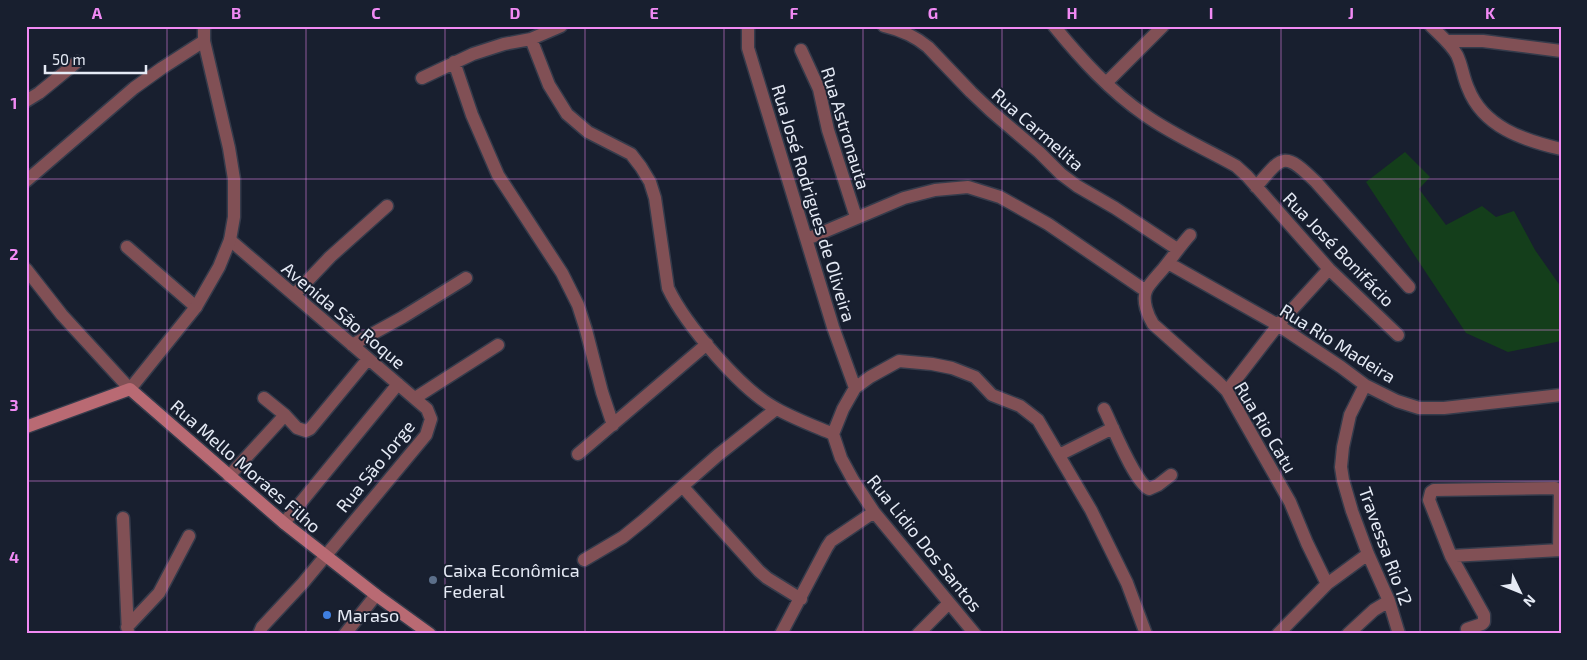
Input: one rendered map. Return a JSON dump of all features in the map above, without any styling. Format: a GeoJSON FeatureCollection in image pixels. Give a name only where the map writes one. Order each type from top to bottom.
{"type":"FeatureCollection","features":[{"type":"Feature","properties":{"kind":"main road"},"geometry":{"type":"LineString","coordinates":[[26,427],[130,389]]}},
{"type":"Feature","properties":{"kind":"main road","name":"Rua Mello Moraes Filho"},"geometry":{"type":"LineString","coordinates":[[130,389],[284,523],[376,596],[430,634]]}},
{"type":"Feature","properties":{"kind":"street"},"geometry":{"type":"LineString","coordinates":[[26,269],[62,315],[130,389],[196,308],[219,267],[230,240],[234,217],[234,179],[229,148],[204,41],[204,26]]}},
{"type":"Feature","properties":{"kind":"street"},"geometry":{"type":"LineString","coordinates":[[422,78],[473,54],[504,44],[531,39],[544,30],[562,26]]}},
{"type":"Feature","properties":{"kind":"street","name":"Rua José Rodrigues de Oliveira"},"geometry":{"type":"LineString","coordinates":[[748,26],[748,48],[832,327],[855,388]]}},
{"type":"Feature","properties":{"kind":"street","name":"Rua Carmelita"},"geometry":{"type":"LineString","coordinates":[[884,26],[917,37],[984,105],[1039,152],[1061,174],[1177,249]]}},
{"type":"Feature","properties":{"kind":"street","name":"Rua José Bonifácio"},"geometry":{"type":"LineString","coordinates":[[1054,26],[1106,83],[1130,104],[1158,124],[1236,166],[1329,269],[1398,335]]}},
{"type":"Feature","properties":{"kind":"street"},"geometry":{"type":"LineString","coordinates":[[1106,83],[1162,26]]}},
{"type":"Feature","properties":{"kind":"street"},"geometry":{"type":"LineString","coordinates":[[1431,26],[1456,54],[1468,88],[1476,104],[1488,118],[1518,137],[1561,149]]}},
{"type":"Feature","properties":{"kind":"street"},"geometry":{"type":"LineString","coordinates":[[531,39],[549,85],[567,114],[588,132],[631,154],[641,167],[650,182],[655,198],[668,288],[674,301],[707,344],[741,382],[776,409],[833,434],[843,409],[855,388],[870,377],[899,361],[932,364],[952,368],[975,376],[992,395],[1020,406],[1038,420],[1091,510],[1127,583],[1146,634]]}},
{"type":"Feature","properties":{"kind":"street"},"geometry":{"type":"LineString","coordinates":[[26,181],[134,88],[204,41]]}},
{"type":"Feature","properties":{"kind":"street"},"geometry":{"type":"LineString","coordinates":[[1446,41],[1483,41],[1561,51]]}},
{"type":"Feature","properties":{"kind":"street","name":"Rua Astronauta"},"geometry":{"type":"LineString","coordinates":[[801,50],[819,88],[828,130],[856,217]]}},
{"type":"Feature","properties":{"kind":"street"},"geometry":{"type":"LineString","coordinates":[[26,100],[39,93],[77,62]]}},
{"type":"Feature","properties":{"kind":"street"},"geometry":{"type":"LineString","coordinates":[[454,62],[472,115],[498,175],[562,273],[578,305],[613,425]]}},
{"type":"Feature","properties":{"kind":"street","name":"Rua José Bonifácio"},"geometry":{"type":"LineString","coordinates":[[1256,187],[1278,162],[1284,160],[1300,166],[1409,287]]}},
{"type":"Feature","properties":{"kind":"street"},"geometry":{"type":"LineString","coordinates":[[807,239],[904,198],[935,190],[968,187],[1000,197],[1048,224],[1146,291],[1177,249],[1190,235]]}},
{"type":"Feature","properties":{"kind":"street"},"geometry":{"type":"LineString","coordinates":[[294,295],[330,258],[387,206]]}},
{"type":"Feature","properties":{"kind":"street","name":"Avenida São Roque"},"geometry":{"type":"LineString","coordinates":[[230,240],[428,409],[431,419]]}},
{"type":"Feature","properties":{"kind":"street"},"geometry":{"type":"LineString","coordinates":[[127,247],[196,308]]}},
{"type":"Feature","properties":{"kind":"street","name":"Rua Rio Madeira"},"geometry":{"type":"LineString","coordinates":[[1168,262],[1278,326],[1365,385],[1397,401],[1419,408],[1444,408],[1561,395]]}},
{"type":"Feature","properties":{"kind":"street"},"geometry":{"type":"LineString","coordinates":[[1227,391],[1278,326],[1329,269]]}},
{"type":"Feature","properties":{"kind":"street"},"geometry":{"type":"LineString","coordinates":[[352,345],[466,278]]}},
{"type":"Feature","properties":{"kind":"street","name":"Rua Rio Catu"},"geometry":{"type":"LineString","coordinates":[[1146,291],[1147,314],[1154,324],[1227,391],[1290,502],[1327,584]]}},
{"type":"Feature","properties":{"kind":"street"},"geometry":{"type":"LineString","coordinates":[[578,454],[707,344]]}},
{"type":"Feature","properties":{"kind":"street"},"geometry":{"type":"LineString","coordinates":[[415,398],[498,345]]}},
{"type":"Feature","properties":{"kind":"street"},"geometry":{"type":"LineString","coordinates":[[264,398],[285,415],[297,428],[310,429],[368,358]]}},
{"type":"Feature","properties":{"kind":"street"},"geometry":{"type":"LineString","coordinates":[[284,523],[398,384]]}},
{"type":"Feature","properties":{"kind":"street","name":"Travessa Rio 12"},"geometry":{"type":"LineString","coordinates":[[1365,385],[1350,415],[1341,467],[1352,512],[1389,601],[1398,634]]}},
{"type":"Feature","properties":{"kind":"street"},"geometry":{"type":"LineString","coordinates":[[584,560],[623,537],[718,455],[776,409]]}},
{"type":"Feature","properties":{"kind":"street"},"geometry":{"type":"LineString","coordinates":[[1104,409],[1135,474],[1143,486],[1149,489],[1171,475]]}},
{"type":"Feature","properties":{"kind":"street"},"geometry":{"type":"LineString","coordinates":[[229,476],[285,415]]}},
{"type":"Feature","properties":{"kind":"street","name":"Rua São Jorge"},"geometry":{"type":"LineString","coordinates":[[325,555],[426,435],[431,419]]}},
{"type":"Feature","properties":{"kind":"street"},"geometry":{"type":"LineString","coordinates":[[1059,455],[1113,428]]}},
{"type":"Feature","properties":{"kind":"street","name":"Rua Lidio Dos Santos"},"geometry":{"type":"LineString","coordinates":[[833,434],[841,458],[874,512],[975,634]]}},
{"type":"Feature","properties":{"kind":"street"},"geometry":{"type":"LineString","coordinates":[[683,487],[759,571],[801,599]]}},
{"type":"Feature","properties":{"kind":"street"},"geometry":{"type":"LineString","coordinates":[[1451,556],[1560,550],[1560,492],[1555,488],[1434,490],[1431,492],[1429,500],[1451,556],[1484,615],[1484,622],[1467,629]]}},
{"type":"Feature","properties":{"kind":"street"},"geometry":{"type":"LineString","coordinates":[[781,634],[827,547],[832,541],[874,512]]}},
{"type":"Feature","properties":{"kind":"street"},"geometry":{"type":"LineString","coordinates":[[123,518],[127,631]]}},
{"type":"Feature","properties":{"kind":"street"},"geometry":{"type":"LineString","coordinates":[[127,631],[159,593],[189,536]]}},
{"type":"Feature","properties":{"kind":"street"},"geometry":{"type":"LineString","coordinates":[[1278,634],[1327,584],[1368,554]]}},
{"type":"Feature","properties":{"kind":"street"},"geometry":{"type":"LineString","coordinates":[[259,634],[262,627],[303,583],[325,555]]}},
{"type":"Feature","properties":{"kind":"street"},"geometry":{"type":"LineString","coordinates":[[345,634],[376,596]]}},
{"type":"Feature","properties":{"kind":"street"},"geometry":{"type":"LineString","coordinates":[[1348,634],[1374,610],[1389,601]]}},
{"type":"Feature","properties":{"kind":"street"},"geometry":{"type":"LineString","coordinates":[[918,634],[949,603]]}},
{"type":"Feature","properties":{"kind":"green space"},"geometry":{"type":"Polygon","coordinates":[[[1405,152],[1430,177],[1419,189],[1446,225],[1482,206],[1496,217],[1514,211],[1535,250],[1561,287],[1561,341],[1508,352],[1466,333],[1366,182],[1405,152]]]}},
{"type":"Feature","properties":{"kind":"place","name":"Caixa Econômica Federal"},"geometry":{"type":"Point","coordinates":[433,580]}},
{"type":"Feature","properties":{"kind":"place","name":"Maraso"},"geometry":{"type":"Point","coordinates":[327,615]}}]}
